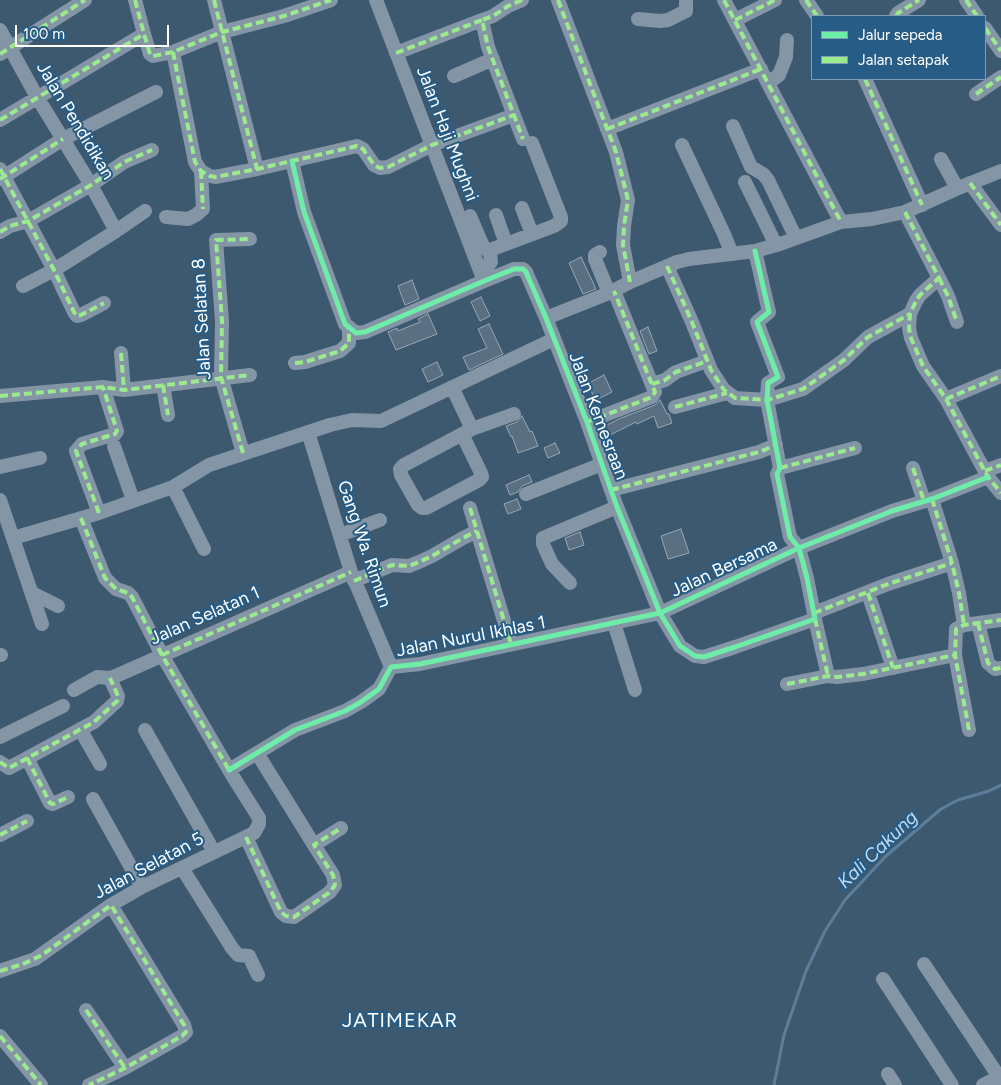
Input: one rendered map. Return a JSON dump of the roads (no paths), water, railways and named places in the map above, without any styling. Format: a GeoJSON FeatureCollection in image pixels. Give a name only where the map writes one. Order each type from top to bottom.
{"type":"FeatureCollection","features":[{"type":"Feature","properties":{"kind":"street"},"geometry":{"type":"LineString","coordinates":[[5,51],[85,0]]}},
{"type":"Feature","properties":{"kind":"street"},"geometry":{"type":"LineString","coordinates":[[135,0],[150,54],[153,56],[173,52],[222,32],[284,16],[331,0]]}},
{"type":"Feature","properties":{"kind":"street"},"geometry":{"type":"LineString","coordinates":[[214,0],[257,169]]}},
{"type":"Feature","properties":{"kind":"street","name":"Jalan Haji Mughni"},"geometry":{"type":"LineString","coordinates":[[376,0],[482,277]]}},
{"type":"Feature","properties":{"kind":"street"},"geometry":{"type":"LineString","coordinates":[[396,53],[493,16],[508,6],[522,0]]}},
{"type":"Feature","properties":{"kind":"street"},"geometry":{"type":"LineString","coordinates":[[558,0],[616,152],[628,200],[623,246],[630,282]]}},
{"type":"Feature","properties":{"kind":"street"},"geometry":{"type":"LineString","coordinates":[[638,19],[668,20],[686,10],[686,0]]}},
{"type":"Feature","properties":{"kind":"street"},"geometry":{"type":"LineString","coordinates":[[724,0],[842,222]]}},
{"type":"Feature","properties":{"kind":"street"},"geometry":{"type":"LineString","coordinates":[[735,20],[774,0]]}},
{"type":"Feature","properties":{"kind":"street"},"geometry":{"type":"LineString","coordinates":[[806,0],[815,15]]}},
{"type":"Feature","properties":{"kind":"street"},"geometry":{"type":"LineString","coordinates":[[897,14],[919,0]]}},
{"type":"Feature","properties":{"kind":"street"},"geometry":{"type":"LineString","coordinates":[[966,0],[976,15]]}},
{"type":"Feature","properties":{"kind":"street"},"geometry":{"type":"LineString","coordinates":[[470,216],[482,244],[485,249],[490,250],[554,226],[561,221],[561,217],[528,141],[514,115],[493,59],[482,20]]}},
{"type":"Feature","properties":{"kind":"street"},"geometry":{"type":"LineString","coordinates":[[986,29],[1001,51]]}},
{"type":"Feature","properties":{"kind":"street","name":"Jalan Pendidikan"},"geometry":{"type":"LineString","coordinates":[[0,30],[5,51],[63,139],[116,231]]}},
{"type":"Feature","properties":{"kind":"street"},"geometry":{"type":"LineString","coordinates":[[0,120],[144,34]]}},
{"type":"Feature","properties":{"kind":"street"},"geometry":{"type":"LineString","coordinates":[[768,83],[780,75],[786,57],[787,40]]}},
{"type":"Feature","properties":{"kind":"street"},"geometry":{"type":"LineString","coordinates":[[166,217],[188,219],[196,216],[203,209],[201,172],[193,154],[173,52]]}},
{"type":"Feature","properties":{"kind":"street"},"geometry":{"type":"LineString","coordinates":[[454,76],[493,59]]}},
{"type":"Feature","properties":{"kind":"street"},"geometry":{"type":"LineString","coordinates":[[607,129],[760,69]]}},
{"type":"Feature","properties":{"kind":"street"},"geometry":{"type":"LineString","coordinates":[[976,94],[1001,77]]}},
{"type":"Feature","properties":{"kind":"street"},"geometry":{"type":"LineString","coordinates":[[865,80],[922,205]]}},
{"type":"Feature","properties":{"kind":"street"},"geometry":{"type":"LineString","coordinates":[[104,303],[77,316],[28,221],[1,175],[63,139],[156,92]]}},
{"type":"Feature","properties":{"kind":"street"},"geometry":{"type":"LineString","coordinates":[[201,172],[216,177],[292,162],[357,146],[363,149],[374,165],[380,168],[388,167],[432,145],[514,115]]}},
{"type":"Feature","properties":{"kind":"street"},"geometry":{"type":"LineString","coordinates":[[733,126],[751,167],[763,174],[768,180],[796,238]]}},
{"type":"Feature","properties":{"kind":"street"},"geometry":{"type":"LineString","coordinates":[[682,145],[724,232],[732,254]]}},
{"type":"Feature","properties":{"kind":"street"},"geometry":{"type":"LineString","coordinates":[[0,232],[10,226],[28,221],[91,185],[124,162],[152,150]]}},
{"type":"Feature","properties":{"kind":"street"},"geometry":{"type":"LineString","coordinates":[[941,159],[957,188]]}},
{"type":"Feature","properties":{"kind":"street"},"geometry":{"type":"LineString","coordinates":[[292,162],[304,212],[345,324],[356,333],[365,332],[482,277],[491,262],[490,250]]}},
{"type":"Feature","properties":{"kind":"street"},"geometry":{"type":"LineString","coordinates":[[546,318],[612,292],[667,266],[689,259],[755,251],[842,222],[872,219],[905,212],[957,188],[1001,171]]}},
{"type":"Feature","properties":{"kind":"street"},"geometry":{"type":"LineString","coordinates":[[745,182],[776,245]]}},
{"type":"Feature","properties":{"kind":"street"},"geometry":{"type":"LineString","coordinates":[[970,183],[1001,225]]}},
{"type":"Feature","properties":{"kind":"street"},"geometry":{"type":"LineString","coordinates":[[522,208],[532,234]]}},
{"type":"Feature","properties":{"kind":"street"},"geometry":{"type":"LineString","coordinates":[[23,286],[54,270],[145,211]]}},
{"type":"Feature","properties":{"kind":"street"},"geometry":{"type":"LineString","coordinates":[[905,212],[948,296],[957,322]]}},
{"type":"Feature","properties":{"kind":"street"},"geometry":{"type":"LineString","coordinates":[[496,215],[506,244]]}},
{"type":"Feature","properties":{"kind":"street","name":"Jalan Selatan 8"},"geometry":{"type":"LineString","coordinates":[[244,453],[221,378],[222,320],[216,240],[250,239]]}},
{"type":"Feature","properties":{"kind":"street"},"geometry":{"type":"LineString","coordinates":[[755,251],[769,312],[757,322],[778,377],[768,383],[767,400],[780,468],[777,474],[790,537],[799,548],[828,676]]}},
{"type":"Feature","properties":{"kind":"street"},"geometry":{"type":"LineString","coordinates":[[587,422],[652,397],[654,388],[612,292],[595,259],[595,255],[600,252]]}},
{"type":"Feature","properties":{"kind":"street"},"geometry":{"type":"LineString","coordinates":[[667,266],[707,361],[718,382],[727,393],[735,398],[767,400],[803,389],[844,360],[868,337],[910,314]]}},
{"type":"Feature","properties":{"kind":"street","name":"Jalan Kemesraan"},"geometry":{"type":"LineString","coordinates":[[482,277],[514,269],[522,269],[528,276],[587,422],[617,507],[660,613],[680,646],[694,656],[704,656],[735,647],[815,616]]}},
{"type":"Feature","properties":{"kind":"street"},"geometry":{"type":"LineString","coordinates":[[939,278],[920,295],[910,314],[909,328],[915,350],[923,366],[946,399],[987,474],[1001,493]]}},
{"type":"Feature","properties":{"kind":"street"},"geometry":{"type":"LineString","coordinates":[[295,363],[305,362],[340,351],[349,343],[349,329]]}},
{"type":"Feature","properties":{"kind":"street"},"geometry":{"type":"LineString","coordinates":[[13,538],[98,513],[173,487],[209,464],[308,432],[344,421],[381,421],[554,339]]}},
{"type":"Feature","properties":{"kind":"street"},"geometry":{"type":"LineString","coordinates":[[121,353],[124,390]]}},
{"type":"Feature","properties":{"kind":"street"},"geometry":{"type":"LineString","coordinates":[[654,388],[676,372],[707,361]]}},
{"type":"Feature","properties":{"kind":"street"},"geometry":{"type":"LineString","coordinates":[[0,396],[103,387],[124,390],[250,374]]}},
{"type":"Feature","properties":{"kind":"street"},"geometry":{"type":"LineString","coordinates":[[946,399],[1001,376]]}},
{"type":"Feature","properties":{"kind":"street"},"geometry":{"type":"LineString","coordinates":[[163,385],[168,415]]}},
{"type":"Feature","properties":{"kind":"street"},"geometry":{"type":"LineString","coordinates":[[98,513],[76,451],[82,444],[116,434],[103,387]]}},
{"type":"Feature","properties":{"kind":"street"},"geometry":{"type":"LineString","coordinates":[[452,387],[467,432],[482,472],[482,477],[426,508],[422,508],[418,505],[401,475],[400,469],[404,465],[467,432],[514,414]]}},
{"type":"Feature","properties":{"kind":"street"},"geometry":{"type":"LineString","coordinates":[[674,407],[727,393]]}},
{"type":"Feature","properties":{"kind":"street","name":"Gang Wa. Rimun"},"geometry":{"type":"LineString","coordinates":[[308,432],[353,576],[391,666]]}},
{"type":"Feature","properties":{"kind":"street"},"geometry":{"type":"LineString","coordinates":[[612,490],[759,452],[776,445]]}},
{"type":"Feature","properties":{"kind":"street"},"geometry":{"type":"LineString","coordinates":[[114,446],[133,500]]}},
{"type":"Feature","properties":{"kind":"street"},"geometry":{"type":"LineString","coordinates":[[780,468],[855,448]]}},
{"type":"Feature","properties":{"kind":"street"},"geometry":{"type":"LineString","coordinates":[[0,467],[40,458]]}},
{"type":"Feature","properties":{"kind":"street"},"geometry":{"type":"LineString","coordinates":[[526,494],[602,464]]}},
{"type":"Feature","properties":{"kind":"street","name":"Jalan Bersama"},"geometry":{"type":"LineString","coordinates":[[660,613],[799,548],[892,511],[928,500],[987,474],[1001,465]]}},
{"type":"Feature","properties":{"kind":"street"},"geometry":{"type":"LineString","coordinates":[[913,468],[928,500],[952,563],[959,593],[988,663],[991,668],[1001,668]]}},
{"type":"Feature","properties":{"kind":"street"},"geometry":{"type":"LineString","coordinates":[[173,487],[204,549]]}},
{"type":"Feature","properties":{"kind":"street"},"geometry":{"type":"LineString","coordinates":[[0,500],[42,624]]}},
{"type":"Feature","properties":{"kind":"street"},"geometry":{"type":"LineString","coordinates":[[570,583],[547,556],[543,538],[617,507]]}},
{"type":"Feature","properties":{"kind":"street"},"geometry":{"type":"LineString","coordinates":[[470,508],[511,644]]}},
{"type":"Feature","properties":{"kind":"street"},"geometry":{"type":"LineString","coordinates":[[81,518],[105,578],[116,589],[128,593],[132,597],[162,655],[259,818],[258,829],[246,838],[282,912],[286,916],[294,917],[330,892],[335,885],[333,875],[257,754]]}},
{"type":"Feature","properties":{"kind":"street"},"geometry":{"type":"LineString","coordinates":[[340,535],[380,520]]}},
{"type":"Feature","properties":{"kind":"street","name":"Jalan Selatan 1"},"geometry":{"type":"LineString","coordinates":[[74,690],[98,677],[110,678],[353,576],[392,565],[408,566],[426,560],[477,531]]}},
{"type":"Feature","properties":{"kind":"street"},"geometry":{"type":"LineString","coordinates":[[815,616],[888,584],[952,563]]}},
{"type":"Feature","properties":{"kind":"street"},"geometry":{"type":"LineString","coordinates":[[32,593],[58,606]]}},
{"type":"Feature","properties":{"kind":"street"},"geometry":{"type":"LineString","coordinates":[[868,593],[892,668]]}},
{"type":"Feature","properties":{"kind":"street","name":"Jalan Nurul Ikhlas 1"},"geometry":{"type":"LineString","coordinates":[[229,770],[295,730],[339,714],[361,702],[379,689],[391,666],[420,664],[660,613]]}},
{"type":"Feature","properties":{"kind":"street"},"geometry":{"type":"LineString","coordinates":[[969,730],[955,655],[956,629],[971,624],[1001,620]]}},
{"type":"Feature","properties":{"kind":"street"},"geometry":{"type":"LineString","coordinates":[[614,623],[635,690]]}},
{"type":"Feature","properties":{"kind":"street"},"geometry":{"type":"LineString","coordinates":[[787,684],[828,676],[837,677],[863,674],[955,655]]}},
{"type":"Feature","properties":{"kind":"street"},"geometry":{"type":"LineString","coordinates":[[0,762],[9,768],[94,722],[117,701],[118,696],[110,678]]}},
{"type":"Feature","properties":{"kind":"street"},"geometry":{"type":"LineString","coordinates":[[0,738],[63,706]]}},
{"type":"Feature","properties":{"kind":"street"},"geometry":{"type":"LineString","coordinates":[[80,729],[100,764]]}},
{"type":"Feature","properties":{"kind":"street"},"geometry":{"type":"LineString","coordinates":[[145,730],[214,852]]}},
{"type":"Feature","properties":{"kind":"street"},"geometry":{"type":"LineString","coordinates":[[27,758],[50,803],[53,804],[68,797]]}},
{"type":"Feature","properties":{"kind":"street"},"geometry":{"type":"LineString","coordinates":[[93,799],[142,887]]}},
{"type":"Feature","properties":{"kind":"street"},"geometry":{"type":"LineString","coordinates":[[0,835],[27,821]]}},
{"type":"Feature","properties":{"kind":"street"},"geometry":{"type":"LineString","coordinates":[[314,845],[341,828]]}},
{"type":"Feature","properties":{"kind":"street","name":"Jalan Selatan 5"},"geometry":{"type":"LineString","coordinates":[[0,971],[23,964],[42,955],[111,905],[142,887],[246,838]]}},
{"type":"Feature","properties":{"kind":"street"},"geometry":{"type":"LineString","coordinates":[[182,868],[232,948],[238,955],[249,956],[258,975]]}},
{"type":"Feature","properties":{"kind":"street"},"geometry":{"type":"LineString","coordinates":[[89,1085],[125,1068],[186,1032],[184,1025],[111,905]]}},
{"type":"Feature","properties":{"kind":"street"},"geometry":{"type":"LineString","coordinates":[[924,964],[1000,1079],[983,1085]]}},
{"type":"Feature","properties":{"kind":"street"},"geometry":{"type":"LineString","coordinates":[[883,980],[952,1085]]}},
{"type":"Feature","properties":{"kind":"street"},"geometry":{"type":"LineString","coordinates":[[86,1010],[125,1068]]}},
{"type":"Feature","properties":{"kind":"street"},"geometry":{"type":"LineString","coordinates":[[0,1036],[41,1085]]}},
{"type":"Feature","properties":{"kind":"waterway","name":"Kali Cakung"},"geometry":{"type":"LineString","coordinates":[[774,1085],[784,1035],[806,971],[825,931],[845,900],[886,856],[941,809],[958,800],[989,791],[1001,785]]}},
{"type":"Feature","properties":{"kind":"district","name":"JATIMEKAR"},"geometry":{"type":"Point","coordinates":[400,1021]}}]}
